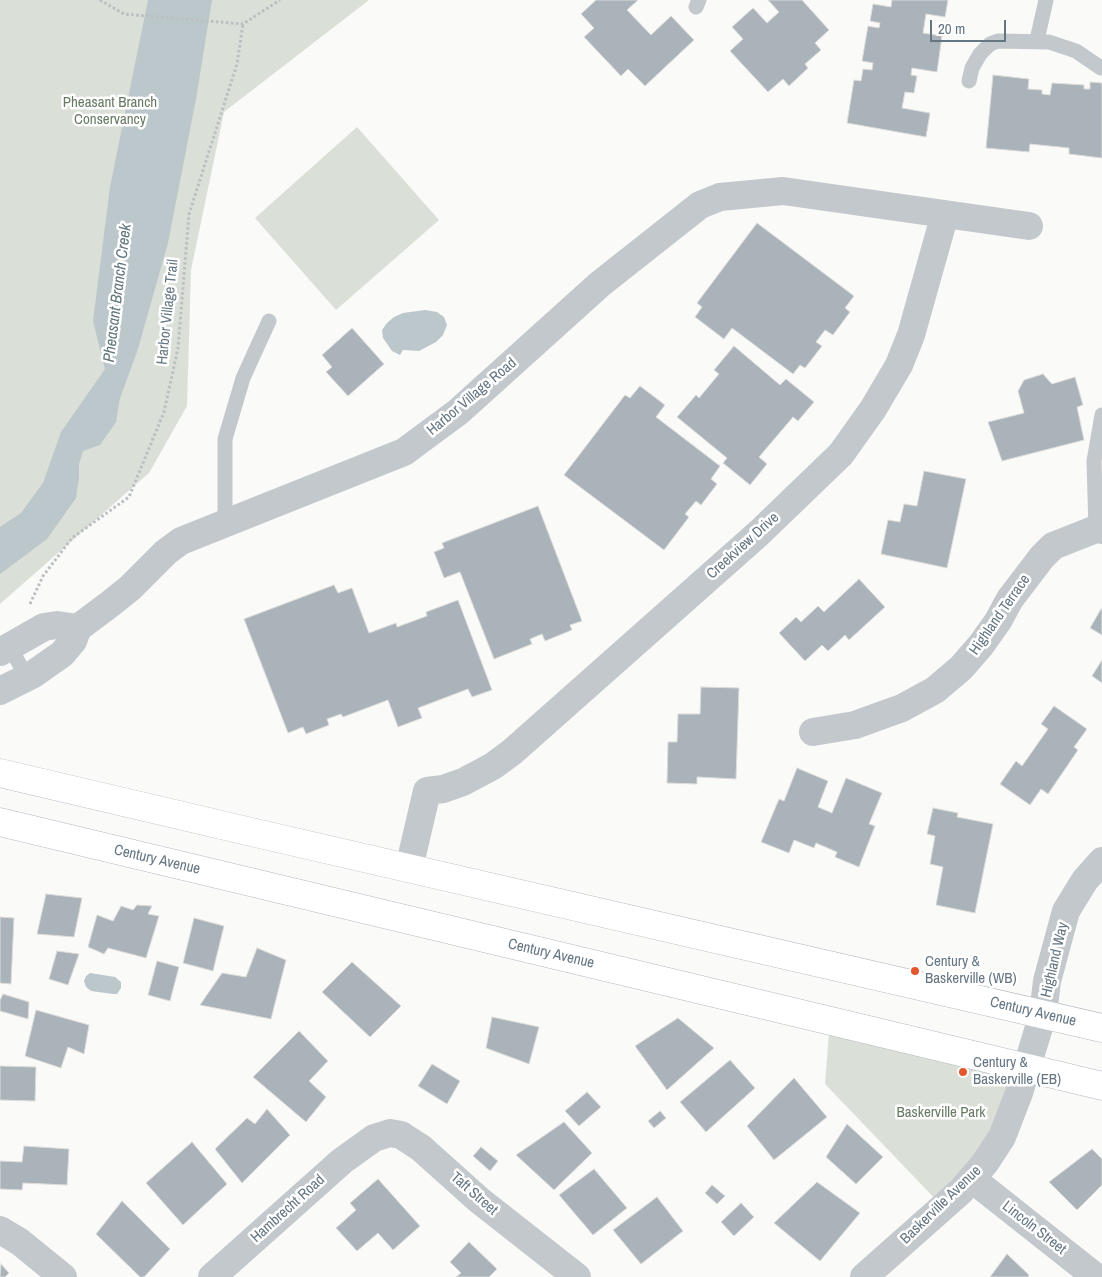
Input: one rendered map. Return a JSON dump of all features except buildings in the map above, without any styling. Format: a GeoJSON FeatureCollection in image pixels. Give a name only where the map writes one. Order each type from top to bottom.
{"type":"FeatureCollection","features":[{"type":"Feature","properties":{"kind":"main road","name":"Century Avenue"},"geometry":{"type":"LineString","coordinates":[[0,773],[1102,1028]]}},
{"type":"Feature","properties":{"kind":"main road","name":"Century Avenue"},"geometry":{"type":"LineString","coordinates":[[0,822],[1102,1086]]}},
{"type":"Feature","properties":{"kind":"street","name":"Harbor Village Road"},"geometry":{"type":"LineString","coordinates":[[0,691],[27,677],[62,654],[72,641],[78,628],[130,588],[166,552],[181,541],[404,452],[458,412],[600,284],[700,205],[720,197],[783,191],[945,214]]}},
{"type":"Feature","properties":{"kind":"street"},"geometry":{"type":"LineString","coordinates":[[945,214],[1030,226]]}},
{"type":"Feature","properties":{"kind":"street","name":"Creekview Drive"},"geometry":{"type":"LineString","coordinates":[[409,868],[427,791],[448,788],[464,782],[512,752],[759,533],[842,454],[873,409],[899,365],[911,335],[945,214]]}},
{"type":"Feature","properties":{"kind":"street","name":"Highland Terrace"},"geometry":{"type":"LineString","coordinates":[[813,732],[855,725],[902,708],[935,690],[961,668],[982,645],[1010,598],[1053,546],[1099,530]]}},
{"type":"Feature","properties":{"kind":"street"},"geometry":{"type":"LineString","coordinates":[[5,649],[44,627],[57,625],[78,628]]}},
{"type":"Feature","properties":{"kind":"street","name":"Highland Way"},"geometry":{"type":"LineString","coordinates":[[1027,1068],[1043,1014],[1047,981],[1066,911],[1085,880],[1102,862]]}},
{"type":"Feature","properties":{"kind":"street","name":"Baskerville Avenue"},"geometry":{"type":"LineString","coordinates":[[864,1277],[944,1207],[985,1163],[1002,1137],[1013,1112],[1027,1068]]}},
{"type":"Feature","properties":{"kind":"street","name":"Taft Street"},"geometry":{"type":"LineString","coordinates":[[365,1143],[390,1133],[409,1139],[480,1200],[577,1277]]}},
{"type":"Feature","properties":{"kind":"street","name":"Hambrecht Road"},"geometry":{"type":"LineString","coordinates":[[212,1277],[324,1176],[365,1143]]}},
{"type":"Feature","properties":{"kind":"street","name":"Lincoln Street"},"geometry":{"type":"LineString","coordinates":[[972,1179],[1096,1277]]}},
{"type":"Feature","properties":{"kind":"street"},"geometry":{"type":"LineString","coordinates":[[0,1230],[20,1242],[63,1277]]}},
{"type":"Feature","properties":{"kind":"lane"},"geometry":{"type":"LineString","coordinates":[[1036,40],[1046,0]]}},
{"type":"Feature","properties":{"kind":"lane"},"geometry":{"type":"LineString","coordinates":[[969,81],[972,68],[980,54],[990,44],[998,41],[1036,40],[1049,42],[1076,51],[1101,68]]}},
{"type":"Feature","properties":{"kind":"lane"},"geometry":{"type":"LineString","coordinates":[[225,524],[226,439],[243,378],[268,322]]}},
{"type":"Feature","properties":{"kind":"lane"},"geometry":{"type":"LineString","coordinates":[[1099,530],[1094,461],[1102,415]]}},
{"type":"Feature","properties":{"kind":"lane"},"geometry":{"type":"LineString","coordinates":[[5,649],[27,677]]}},
{"type":"Feature","properties":{"kind":"path"},"geometry":{"type":"LineString","coordinates":[[100,0],[124,14],[243,24],[280,0]]}},
{"type":"Feature","properties":{"kind":"path","name":"Harbor Village Trail"},"geometry":{"type":"LineString","coordinates":[[5,649],[43,576],[72,538],[129,497],[164,412],[178,348],[189,214],[237,64],[243,24]]}},
{"type":"Feature","properties":{"kind":"green space","name":"Pheasant Branch Conservancy"},"geometry":{"type":"Polygon","coordinates":[[[0,0],[369,0],[224,112],[191,270],[187,406],[149,473],[0,604],[0,0]]]}},
{"type":"Feature","properties":{"kind":"green space"},"geometry":{"type":"Polygon","coordinates":[[[357,127],[439,220],[336,310],[255,218],[357,127]]]}},
{"type":"Feature","properties":{"kind":"green space","name":"Baskerville Park"},"geometry":{"type":"Polygon","coordinates":[[[830,1021],[1027,1068],[1013,1112],[943,1207],[825,1084],[830,1021]]]}},
{"type":"Feature","properties":{"kind":"water","name":"Pheasant Branch Creek"},"geometry":{"type":"Polygon","coordinates":[[[148,0],[212,0],[196,99],[168,243],[137,352],[120,398],[116,422],[100,445],[83,451],[79,464],[76,498],[47,539],[0,574],[0,527],[21,513],[43,483],[61,432],[105,369],[93,321],[110,187],[148,0]]]}},
{"type":"Feature","properties":{"kind":"water"},"geometry":{"type":"Polygon","coordinates":[[[425,310],[437,312],[444,317],[447,325],[443,335],[436,342],[419,351],[403,350],[400,355],[392,351],[383,338],[382,330],[387,323],[403,313],[425,310]]]}},
{"type":"Feature","properties":{"kind":"water"},"geometry":{"type":"Polygon","coordinates":[[[90,973],[115,977],[121,982],[121,988],[117,994],[91,991],[86,987],[84,981],[90,973]]]}},
{"type":"Feature","properties":{"kind":"place","name":"Century & Baskerville (WB)"},"geometry":{"type":"Point","coordinates":[915,971]}},
{"type":"Feature","properties":{"kind":"place","name":"Century & Baskerville (EB)"},"geometry":{"type":"Point","coordinates":[963,1072]}}]}
